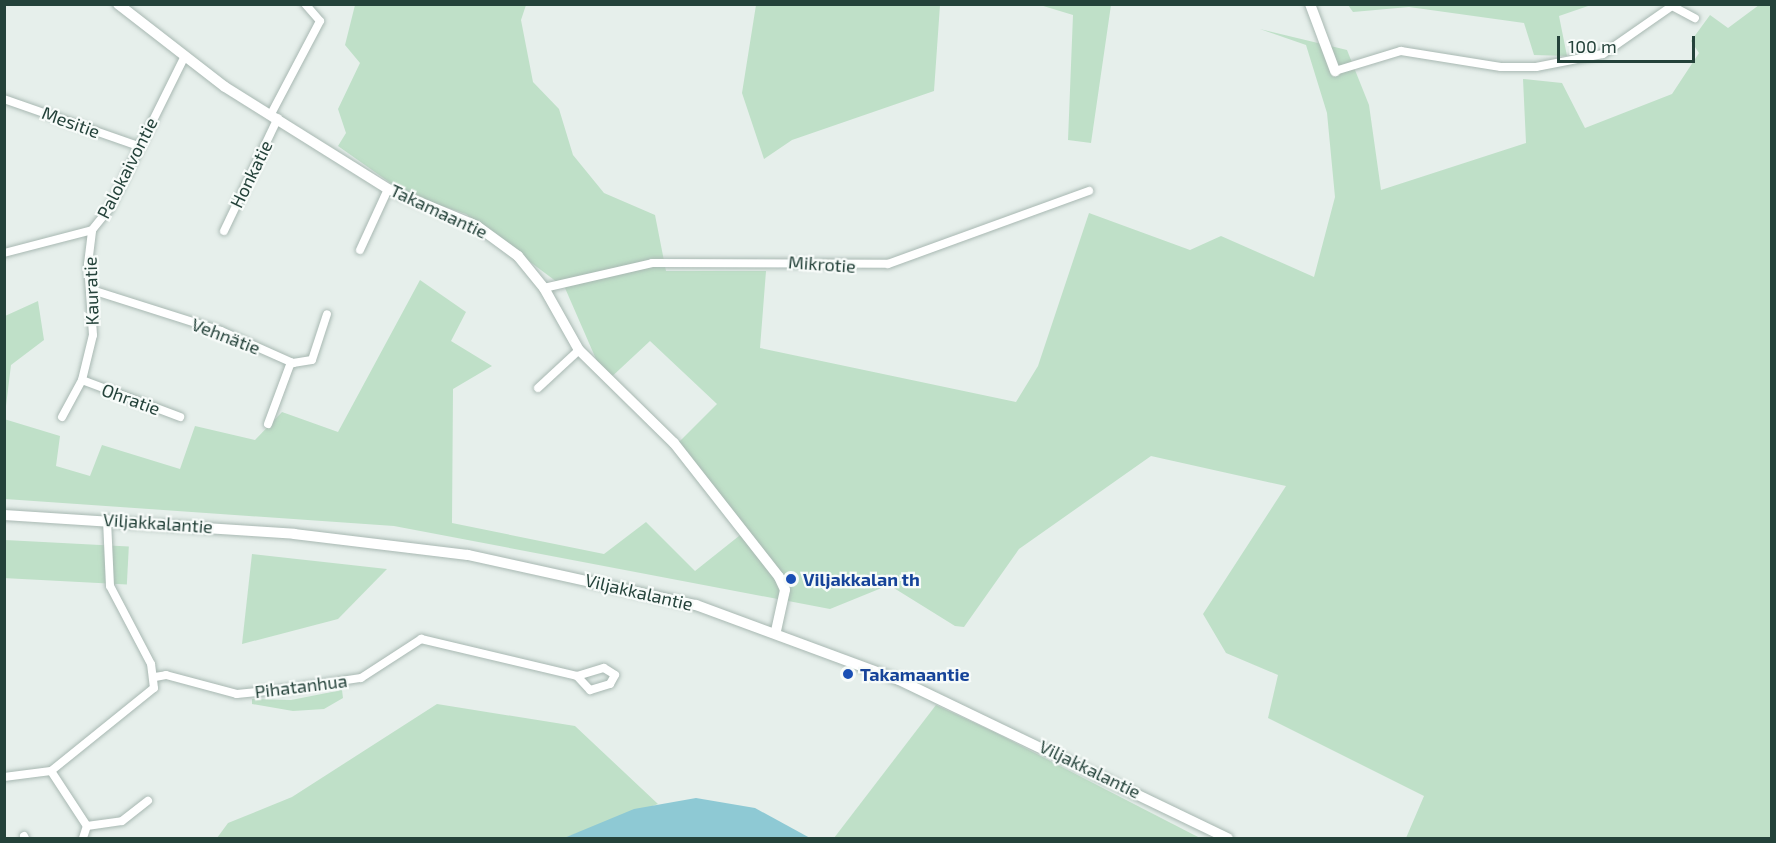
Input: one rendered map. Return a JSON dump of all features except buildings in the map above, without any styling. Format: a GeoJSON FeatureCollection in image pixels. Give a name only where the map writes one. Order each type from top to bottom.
{"type":"FeatureCollection","features":[{"type":"Feature","properties":{"kind":"street","name":"Honkatie"},"geometry":{"type":"LineString","coordinates":[[224,231],[275,116],[317,32],[318,14],[305,4]]}},
{"type":"Feature","properties":{"kind":"street"},"geometry":{"type":"LineString","coordinates":[[1310,4],[1335,71],[1401,51],[1501,67],[1536,67],[1603,54],[1672,6],[1695,18]]}},
{"type":"Feature","properties":{"kind":"street","name":"Takamaantie"},"geometry":{"type":"LineString","coordinates":[[118,5],[185,56],[388,189],[477,226],[518,256],[544,288],[579,350],[674,443],[779,577],[785,590],[776,631]]}},
{"type":"Feature","properties":{"kind":"street","name":"Palokaivontie"},"geometry":{"type":"LineString","coordinates":[[4,253],[92,230],[185,56]]}},
{"type":"Feature","properties":{"kind":"street","name":"Mesitie"},"geometry":{"type":"LineString","coordinates":[[4,99],[138,146]]}},
{"type":"Feature","properties":{"kind":"street"},"geometry":{"type":"LineString","coordinates":[[360,250],[388,189]]}},
{"type":"Feature","properties":{"kind":"street","name":"Mikrotie"},"geometry":{"type":"LineString","coordinates":[[544,288],[652,263],[888,264],[1089,191]]}},
{"type":"Feature","properties":{"kind":"street","name":"Kauratie"},"geometry":{"type":"LineString","coordinates":[[62,417],[82,380],[93,335],[92,290],[88,264],[92,230]]}},
{"type":"Feature","properties":{"kind":"street","name":"Vehnätie"},"geometry":{"type":"LineString","coordinates":[[92,290],[221,331],[291,363]]}},
{"type":"Feature","properties":{"kind":"street"},"geometry":{"type":"LineString","coordinates":[[268,424],[291,363],[312,360],[327,314]]}},
{"type":"Feature","properties":{"kind":"street"},"geometry":{"type":"LineString","coordinates":[[538,388],[579,350]]}},
{"type":"Feature","properties":{"kind":"street","name":"Ohratie"},"geometry":{"type":"LineString","coordinates":[[82,380],[180,417]]}},
{"type":"Feature","properties":{"kind":"street","name":"Viljakkalantie"},"geometry":{"type":"LineString","coordinates":[[4,515],[107,519],[468,555],[685,602],[804,641],[1011,730],[1228,838]]}},
{"type":"Feature","properties":{"kind":"street"},"geometry":{"type":"LineString","coordinates":[[4,777],[51,771],[142,701],[155,677],[110,586],[107,519]]}},
{"type":"Feature","properties":{"kind":"street","name":"Pihatanhua"},"geometry":{"type":"LineString","coordinates":[[155,677],[166,675],[237,694],[287,689],[361,678],[421,639],[577,676]]}},
{"type":"Feature","properties":{"kind":"street"},"geometry":{"type":"LineString","coordinates":[[51,771],[87,826]]}},
{"type":"Feature","properties":{"kind":"street"},"geometry":{"type":"LineString","coordinates":[[87,826],[122,821],[148,801]]}},
{"type":"Feature","properties":{"kind":"street"},"geometry":{"type":"LineString","coordinates":[[83,838],[87,826]]}},
{"type":"Feature","properties":{"kind":"green space"},"geometry":{"type":"Polygon","coordinates":[[[355,5],[526,5],[521,20],[533,82],[559,109],[573,155],[604,193],[655,215],[666,271],[766,271],[760,348],[1016,402],[1038,366],[1089,213],[1190,250],[1221,236],[1314,277],[1335,197],[1327,113],[1306,45],[1260,29],[1347,50],[1369,105],[1381,190],[1526,143],[1523,79],[1562,83],[1585,128],[1672,94],[1699,53],[1691,41],[1710,15],[1728,28],[1759,5],[1771,5],[1771,838],[1406,838],[1424,796],[1268,718],[1278,675],[1226,653],[1203,614],[1286,486],[1151,456],[1019,549],[964,627],[955,626],[889,585],[830,609],[394,526],[5,499],[4,419],[60,436],[56,466],[90,476],[102,445],[180,469],[195,426],[255,440],[282,412],[338,432],[420,280],[466,312],[451,341],[492,366],[453,389],[452,523],[604,554],[646,522],[695,571],[744,532],[673,448],[717,404],[650,341],[606,382],[565,288],[466,214],[406,194],[338,146],[346,133],[338,109],[360,63],[345,45],[355,5]]]}},
{"type":"Feature","properties":{"kind":"green space"},"geometry":{"type":"Polygon","coordinates":[[[756,5],[940,5],[934,91],[792,140],[764,159],[742,93],[756,5]]]}},
{"type":"Feature","properties":{"kind":"green space"},"geometry":{"type":"Polygon","coordinates":[[[1040,5],[1111,5],[1091,143],[1068,140],[1073,15],[1040,5]]]}},
{"type":"Feature","properties":{"kind":"green space"},"geometry":{"type":"Polygon","coordinates":[[[1348,5],[1591,5],[1559,16],[1567,56],[1534,55],[1524,23],[1409,7],[1353,12],[1348,5]]]}},
{"type":"Feature","properties":{"kind":"green space"},"geometry":{"type":"Polygon","coordinates":[[[38,301],[44,340],[11,365],[5,414],[5,316],[38,301]]]}},
{"type":"Feature","properties":{"kind":"green space"},"geometry":{"type":"Polygon","coordinates":[[[5,540],[129,546],[127,584],[4,578],[5,540]]]}},
{"type":"Feature","properties":{"kind":"green space"},"geometry":{"type":"Polygon","coordinates":[[[252,554],[387,569],[338,619],[242,644],[252,554]]]}},
{"type":"Feature","properties":{"kind":"green space"},"geometry":{"type":"Polygon","coordinates":[[[342,690],[343,698],[324,709],[293,711],[252,704],[252,699],[291,700],[342,690]]]}},
{"type":"Feature","properties":{"kind":"green space"},"geometry":{"type":"Polygon","coordinates":[[[437,704],[575,726],[658,804],[564,838],[217,838],[228,823],[292,797],[437,704]]]}},
{"type":"Feature","properties":{"kind":"green space"},"geometry":{"type":"Polygon","coordinates":[[[936,705],[994,732],[1200,838],[834,838],[936,705]]]}},
{"type":"Feature","properties":{"kind":"water"},"geometry":{"type":"Polygon","coordinates":[[[696,798],[755,808],[810,838],[564,838],[634,809],[696,798]]]}},
{"type":"Feature","properties":{"kind":"place","name":"Viljakkalan th"},"geometry":{"type":"Point","coordinates":[791,579]}},
{"type":"Feature","properties":{"kind":"place","name":"Takamaantie"},"geometry":{"type":"Point","coordinates":[848,674]}}]}
